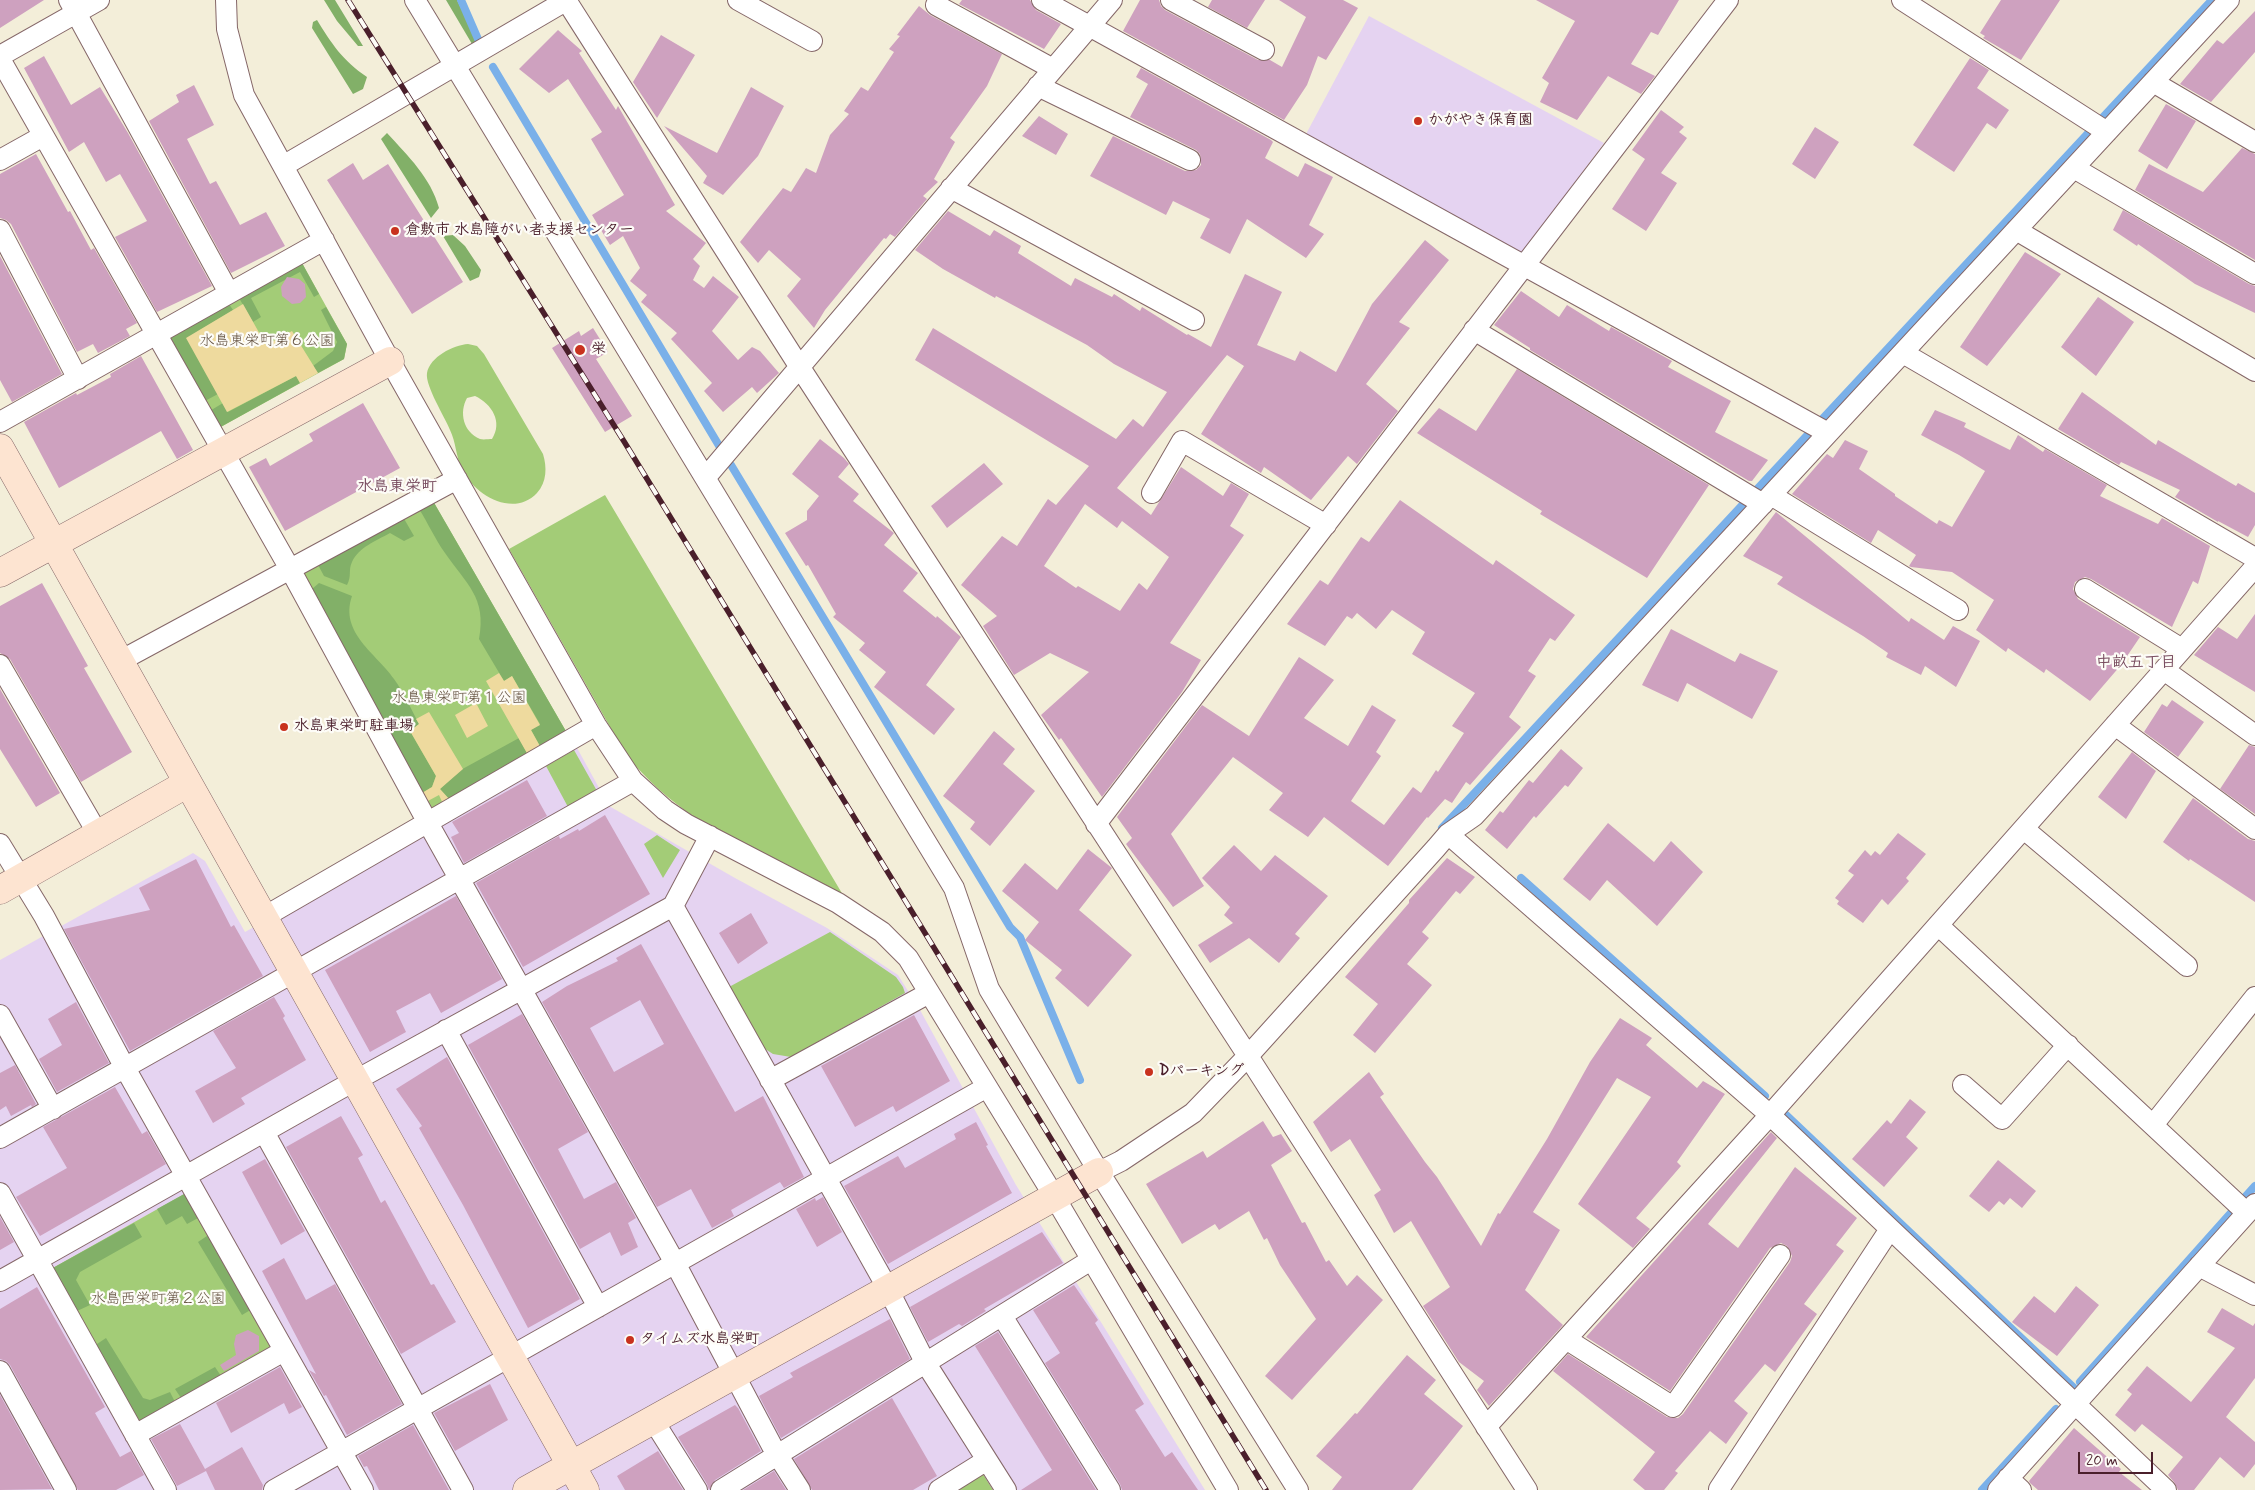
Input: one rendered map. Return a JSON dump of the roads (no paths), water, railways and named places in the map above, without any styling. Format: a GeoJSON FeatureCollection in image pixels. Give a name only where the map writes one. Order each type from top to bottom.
{"type":"FeatureCollection","features":[{"type":"Feature","properties":{"kind":"street"},"geometry":{"type":"LineString","coordinates":[[99,0],[72,6],[0,57],[290,570],[428,822],[675,1263],[734,1375],[800,1490]]}},
{"type":"Feature","properties":{"kind":"street"},"geometry":{"type":"LineString","coordinates":[[226,0],[227,29],[244,95],[390,362],[596,725],[633,781],[665,810],[686,824],[838,903],[882,932],[908,958],[1054,1196],[1228,1490]]}},
{"type":"Feature","properties":{"kind":"street"},"geometry":{"type":"LineString","coordinates":[[415,0],[456,64],[954,888],[989,989],[1099,1172],[1298,1490]]}},
{"type":"Feature","properties":{"kind":"street"},"geometry":{"type":"LineString","coordinates":[[283,166],[567,0],[799,366],[1248,1056],[1527,1490]]}},
{"type":"Feature","properties":{"kind":"street"},"geometry":{"type":"LineString","coordinates":[[738,0],[812,41]]}},
{"type":"Feature","properties":{"kind":"street"},"geometry":{"type":"LineString","coordinates":[[1042,0],[1828,434]]}},
{"type":"Feature","properties":{"kind":"street"},"geometry":{"type":"LineString","coordinates":[[706,478],[799,366],[1112,0]]}},
{"type":"Feature","properties":{"kind":"street"},"geometry":{"type":"LineString","coordinates":[[1171,0],[1264,50]]}},
{"type":"Feature","properties":{"kind":"street"},"geometry":{"type":"LineString","coordinates":[[1096,824],[1728,0]]}},
{"type":"Feature","properties":{"kind":"street"},"geometry":{"type":"LineString","coordinates":[[1902,0],[2099,127]]}},
{"type":"Feature","properties":{"kind":"street"},"geometry":{"type":"LineString","coordinates":[[527,1490],[1054,1196],[1121,1161],[1193,1113],[1248,1056],[1448,834],[1474,816],[2074,168],[2099,127],[2153,82],[2229,0]]}},
{"type":"Feature","properties":{"kind":"street"},"geometry":{"type":"LineString","coordinates":[[936,5],[1053,69]]}},
{"type":"Feature","properties":{"kind":"street"},"geometry":{"type":"LineString","coordinates":[[72,6],[229,293]]}},
{"type":"Feature","properties":{"kind":"street"},"geometry":{"type":"LineString","coordinates":[[2153,82],[2255,142]]}},
{"type":"Feature","properties":{"kind":"street"},"geometry":{"type":"LineString","coordinates":[[1038,86],[1190,160]]}},
{"type":"Feature","properties":{"kind":"street"},"geometry":{"type":"LineString","coordinates":[[0,160],[43,136]]}},
{"type":"Feature","properties":{"kind":"street"},"geometry":{"type":"LineString","coordinates":[[2074,168],[2255,274]]}},
{"type":"Feature","properties":{"kind":"street"},"geometry":{"type":"LineString","coordinates":[[951,188],[1194,320]]}},
{"type":"Feature","properties":{"kind":"street"},"geometry":{"type":"LineString","coordinates":[[0,230],[78,379]]}},
{"type":"Feature","properties":{"kind":"street"},"geometry":{"type":"LineString","coordinates":[[2016,230],[2255,371]]}},
{"type":"Feature","properties":{"kind":"street"},"geometry":{"type":"LineString","coordinates":[[0,422],[324,240]]}},
{"type":"Feature","properties":{"kind":"street"},"geometry":{"type":"LineString","coordinates":[[1474,330],[1958,610]]}},
{"type":"Feature","properties":{"kind":"street"},"geometry":{"type":"LineString","coordinates":[[1903,353],[2255,558]]}},
{"type":"Feature","properties":{"kind":"street"},"geometry":{"type":"LineString","coordinates":[[0,573],[390,362]]}},
{"type":"Feature","properties":{"kind":"street"},"geometry":{"type":"LineString","coordinates":[[1152,493],[1182,441],[1326,525]]}},
{"type":"Feature","properties":{"kind":"street"},"geometry":{"type":"LineString","coordinates":[[0,448],[570,1465],[586,1490]]}},
{"type":"Feature","properties":{"kind":"street"},"geometry":{"type":"LineString","coordinates":[[120,662],[457,479]]}},
{"type":"Feature","properties":{"kind":"street"},"geometry":{"type":"LineString","coordinates":[[1486,1427],[1770,1115],[2182,649],[2251,579]]}},
{"type":"Feature","properties":{"kind":"street"},"geometry":{"type":"LineString","coordinates":[[2085,589],[2182,649]]}},
{"type":"Feature","properties":{"kind":"street"},"geometry":{"type":"LineString","coordinates":[[0,665],[98,834]]}},
{"type":"Feature","properties":{"kind":"street"},"geometry":{"type":"LineString","coordinates":[[2164,670],[2255,735]]}},
{"type":"Feature","properties":{"kind":"street"},"geometry":{"type":"LineString","coordinates":[[264,917],[596,725]]}},
{"type":"Feature","properties":{"kind":"street"},"geometry":{"type":"LineString","coordinates":[[2115,725],[2255,829]]}},
{"type":"Feature","properties":{"kind":"street"},"geometry":{"type":"LineString","coordinates":[[0,1138],[633,781]]}},
{"type":"Feature","properties":{"kind":"street"},"geometry":{"type":"LineString","coordinates":[[10,884],[188,783]]}},
{"type":"Feature","properties":{"kind":"street"},"geometry":{"type":"LineString","coordinates":[[2024,829],[2187,966]]}},
{"type":"Feature","properties":{"kind":"street"},"geometry":{"type":"LineString","coordinates":[[1448,834],[1770,1115],[2166,1490]]}},
{"type":"Feature","properties":{"kind":"street"},"geometry":{"type":"LineString","coordinates":[[0,1281],[355,1080],[673,906],[710,836]]}},
{"type":"Feature","properties":{"kind":"street"},"geometry":{"type":"LineString","coordinates":[[0,844],[10,884],[44,916],[125,1068],[363,1490]]}},
{"type":"Feature","properties":{"kind":"street"},"geometry":{"type":"LineString","coordinates":[[673,906],[888,1289],[926,1362],[1006,1490]]}},
{"type":"Feature","properties":{"kind":"street"},"geometry":{"type":"LineString","coordinates":[[1938,924],[2152,1125],[2244,1206],[2199,1266],[2075,1404],[2009,1486]]}},
{"type":"Feature","properties":{"kind":"street"},"geometry":{"type":"LineString","coordinates":[[770,1080],[929,993]]}},
{"type":"Feature","properties":{"kind":"street"},"geometry":{"type":"LineString","coordinates":[[2152,1125],[2255,997]]}},
{"type":"Feature","properties":{"kind":"street"},"geometry":{"type":"LineString","coordinates":[[0,1015],[53,1109]]}},
{"type":"Feature","properties":{"kind":"street"},"geometry":{"type":"LineString","coordinates":[[446,1030],[598,1307]]}},
{"type":"Feature","properties":{"kind":"street"},"geometry":{"type":"LineString","coordinates":[[1963,1085],[2002,1119],[2068,1045]]}},
{"type":"Feature","properties":{"kind":"street"},"geometry":{"type":"LineString","coordinates":[[274,1490],[987,1087]]}},
{"type":"Feature","properties":{"kind":"street"},"geometry":{"type":"LineString","coordinates":[[264,1132],[463,1490]]}},
{"type":"Feature","properties":{"kind":"street"},"geometry":{"type":"LineString","coordinates":[[0,1193],[166,1490]]}},
{"type":"Feature","properties":{"kind":"street"},"geometry":{"type":"LineString","coordinates":[[1719,1489],[1890,1229]]}},
{"type":"Feature","properties":{"kind":"street"},"geometry":{"type":"LineString","coordinates":[[1566,1339],[1673,1407],[1780,1255]]}},
{"type":"Feature","properties":{"kind":"street"},"geometry":{"type":"LineString","coordinates":[[721,1490],[1091,1260]]}},
{"type":"Feature","properties":{"kind":"street"},"geometry":{"type":"LineString","coordinates":[[2199,1266],[2255,1295]]}},
{"type":"Feature","properties":{"kind":"street"},"geometry":{"type":"LineString","coordinates":[[1002,1316],[1110,1490]]}},
{"type":"Feature","properties":{"kind":"street"},"geometry":{"type":"LineString","coordinates":[[135,1435],[284,1351]]}},
{"type":"Feature","properties":{"kind":"street"},"geometry":{"type":"LineString","coordinates":[[0,1372],[66,1490]]}},
{"type":"Feature","properties":{"kind":"street"},"geometry":{"type":"LineString","coordinates":[[653,1420],[697,1490]]}},
{"type":"Feature","properties":{"kind":"street"},"geometry":{"type":"LineString","coordinates":[[939,1490],[987,1460]]}},
{"type":"Feature","properties":{"kind":"waterway"},"geometry":{"type":"LineString","coordinates":[[461,0],[478,39]]}},
{"type":"Feature","properties":{"kind":"waterway"},"geometry":{"type":"LineString","coordinates":[[1442,828],[2212,0]]}},
{"type":"Feature","properties":{"kind":"waterway"},"geometry":{"type":"LineString","coordinates":[[493,67],[721,449]]}},
{"type":"Feature","properties":{"kind":"waterway"},"geometry":{"type":"LineString","coordinates":[[731,465],[1010,927],[1020,937],[1080,1080]]}},
{"type":"Feature","properties":{"kind":"waterway"},"geometry":{"type":"LineString","coordinates":[[1521,878],[1765,1096]]}},
{"type":"Feature","properties":{"kind":"waterway"},"geometry":{"type":"LineString","coordinates":[[1786,1115],[2074,1388]]}},
{"type":"Feature","properties":{"kind":"waterway"},"geometry":{"type":"LineString","coordinates":[[2080,1382],[2255,1186]]}},
{"type":"Feature","properties":{"kind":"waterway"},"geometry":{"type":"LineString","coordinates":[[1982,1490],[2056,1409]]}},
{"type":"Feature","properties":{"kind":"railway"},"geometry":{"type":"LineString","coordinates":[[348,0],[625,443],[1266,1490]]}},
{"type":"Feature","properties":{"kind":"place","name":"かがやき保育園"},"geometry":{"type":"Point","coordinates":[1418,121]}},
{"type":"Feature","properties":{"kind":"place","name":"倉敷市 水島障がい者支援センター"},"geometry":{"type":"Point","coordinates":[395,231]}},
{"type":"Feature","properties":{"kind":"place","name":"栄"},"geometry":{"type":"Point","coordinates":[580,350]}},
{"type":"Feature","properties":{"kind":"place","name":"水島東栄町駐車場"},"geometry":{"type":"Point","coordinates":[284,727]}},
{"type":"Feature","properties":{"kind":"place","name":"Dパーキング"},"geometry":{"type":"Point","coordinates":[1149,1072]}},
{"type":"Feature","properties":{"kind":"place","name":"タイムズ水島栄町"},"geometry":{"type":"Point","coordinates":[630,1340]}},
{"type":"Feature","properties":{"kind":"district","name":"水島東栄町"},"geometry":{"type":"Point","coordinates":[397,488]}},
{"type":"Feature","properties":{"kind":"district","name":"中畝五丁目"},"geometry":{"type":"Point","coordinates":[2136,664]}},
{"type":"Feature","properties":{"kind":"park label","name":"水島東栄町第６公園"},"geometry":{"type":"Point","coordinates":[267,342]}},
{"type":"Feature","properties":{"kind":"park label","name":"水島東栄町第１公園"},"geometry":{"type":"Point","coordinates":[459,699]}},
{"type":"Feature","properties":{"kind":"park label","name":"水島西栄町第２公園"},"geometry":{"type":"Point","coordinates":[158,1300]}}]}
